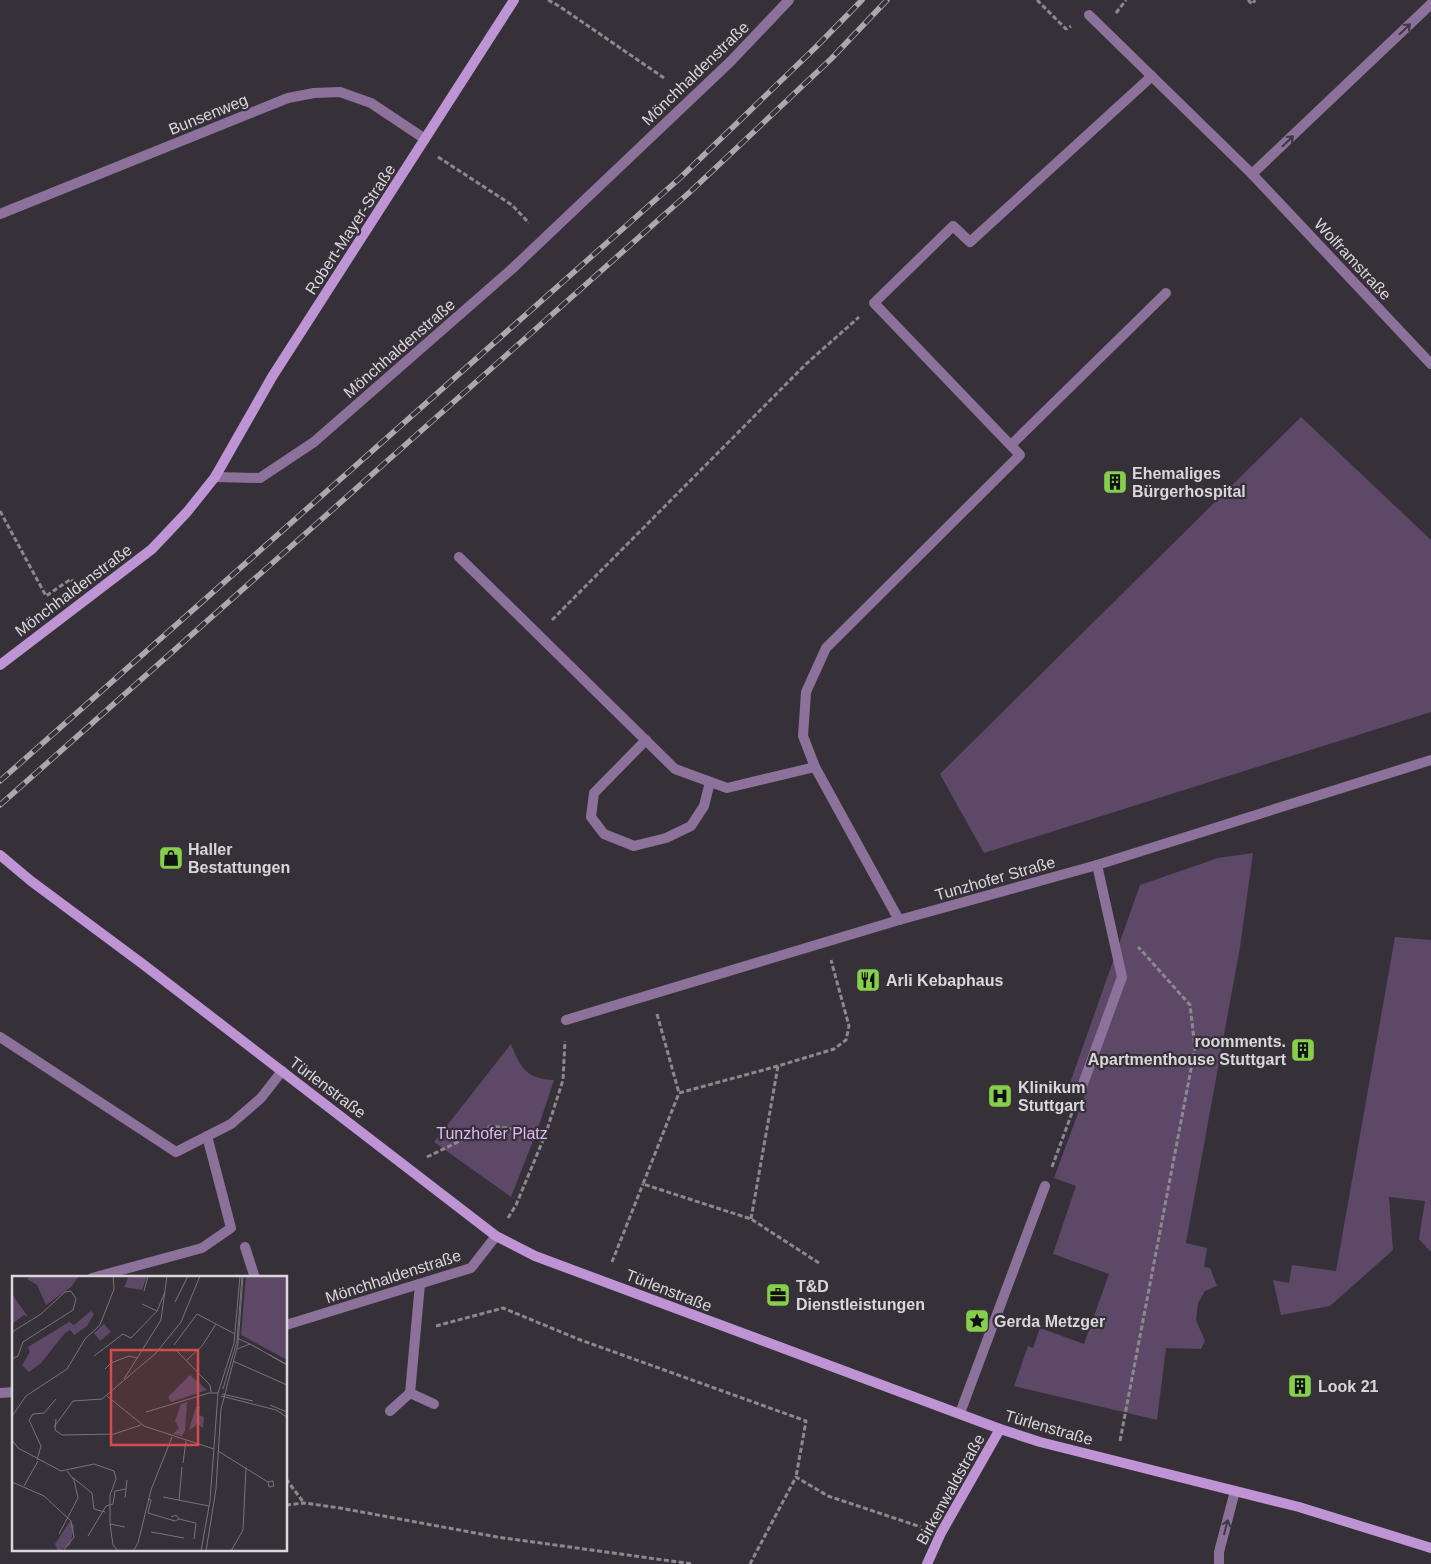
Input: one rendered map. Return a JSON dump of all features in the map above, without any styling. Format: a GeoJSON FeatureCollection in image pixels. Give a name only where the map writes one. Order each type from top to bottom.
{"type":"FeatureCollection","features":[{"type":"Feature","properties":{"kind":"street","name":"Robert-Mayer-Straße"},"geometry":{"type":"LineString","coordinates":[[215,477],[272,377],[514,0]]}},
{"type":"Feature","properties":{"kind":"street","name":"Mönchhaldenstraße"},"geometry":{"type":"LineString","coordinates":[[0,665],[152,549],[187,512],[215,477],[260,478],[314,442],[513,268],[730,62],[789,0]]}},
{"type":"Feature","properties":{"kind":"street"},"geometry":{"type":"LineString","coordinates":[[1252,174],[1431,4]]}},
{"type":"Feature","properties":{"kind":"street","name":"Wolframstraße"},"geometry":{"type":"LineString","coordinates":[[1089,15],[1252,174],[1431,364]]}},
{"type":"Feature","properties":{"kind":"street"},"geometry":{"type":"LineString","coordinates":[[899,920],[815,766],[803,736],[806,692],[826,648],[1020,455],[874,303],[953,226],[970,242],[1152,76]]}},
{"type":"Feature","properties":{"kind":"street","name":"Bunsenweg"},"geometry":{"type":"LineString","coordinates":[[0,214],[288,98],[314,93],[340,92],[371,103],[425,139]]}},
{"type":"Feature","properties":{"kind":"street"},"geometry":{"type":"LineString","coordinates":[[1011,446],[1166,292]]}},
{"type":"Feature","properties":{"kind":"street"},"geometry":{"type":"LineString","coordinates":[[459,557],[675,768],[727,788],[815,766]]}},
{"type":"Feature","properties":{"kind":"street"},"geometry":{"type":"LineString","coordinates":[[646,740],[594,793],[591,817],[604,834],[634,846],[666,838],[692,826],[704,806],[710,782]]}},
{"type":"Feature","properties":{"kind":"street","name":"Tunzhofer Straße"},"geometry":{"type":"LineString","coordinates":[[566,1020],[899,920],[1098,865],[1431,760]]}},
{"type":"Feature","properties":{"kind":"street","name":"Türlenstraße"},"geometry":{"type":"LineString","coordinates":[[0,855],[31,881],[496,1236],[535,1256],[1000,1429],[1040,1442],[1299,1507],[1431,1548]]}},
{"type":"Feature","properties":{"kind":"street"},"geometry":{"type":"LineString","coordinates":[[1082,1084],[1122,977],[1098,865]]}},
{"type":"Feature","properties":{"kind":"street"},"geometry":{"type":"LineString","coordinates":[[0,1037],[176,1152],[232,1124],[261,1098],[282,1071]]}},
{"type":"Feature","properties":{"kind":"street"},"geometry":{"type":"LineString","coordinates":[[99,1276],[202,1248],[231,1228],[207,1136]]}},
{"type":"Feature","properties":{"kind":"street"},"geometry":{"type":"LineString","coordinates":[[960,1413],[1045,1186]]}},
{"type":"Feature","properties":{"kind":"street","name":"Mönchhaldenstraße"},"geometry":{"type":"LineString","coordinates":[[288,1325],[471,1268],[496,1236]]}},
{"type":"Feature","properties":{"kind":"street"},"geometry":{"type":"LineString","coordinates":[[245,1247],[254,1276]]}},
{"type":"Feature","properties":{"kind":"street"},"geometry":{"type":"LineString","coordinates":[[390,1411],[410,1393],[420,1284]]}},
{"type":"Feature","properties":{"kind":"street"},"geometry":{"type":"LineString","coordinates":[[410,1393],[434,1404]]}},
{"type":"Feature","properties":{"kind":"street","name":"Birkenwaldstraße"},"geometry":{"type":"LineString","coordinates":[[927,1564],[941,1534],[1000,1429]]}},
{"type":"Feature","properties":{"kind":"street"},"geometry":{"type":"LineString","coordinates":[[1218,1564],[1219,1552],[1235,1491]]}},
{"type":"Feature","properties":{"kind":"path"},"geometry":{"type":"LineString","coordinates":[[548,0],[664,78]]}},
{"type":"Feature","properties":{"kind":"path"},"geometry":{"type":"LineString","coordinates":[[1037,0],[1066,29]]}},
{"type":"Feature","properties":{"kind":"path"},"geometry":{"type":"LineString","coordinates":[[1248,0],[1252,4],[1255,0]]}},
{"type":"Feature","properties":{"kind":"path"},"geometry":{"type":"LineString","coordinates":[[437,157],[512,205],[544,239]]}},
{"type":"Feature","properties":{"kind":"path"},"geometry":{"type":"LineString","coordinates":[[538,634],[806,364],[874,303]]}},
{"type":"Feature","properties":{"kind":"path"},"geometry":{"type":"LineString","coordinates":[[0,511],[46,596],[71,579],[87,600]]}},
{"type":"Feature","properties":{"kind":"path"},"geometry":{"type":"LineString","coordinates":[[1112,931],[1141,950],[1190,1005],[1195,1048],[1116,1461]]}},
{"type":"Feature","properties":{"kind":"path"},"geometry":{"type":"LineString","coordinates":[[678,1093],[834,1049],[846,1040],[848,1026],[826,942]]}},
{"type":"Feature","properties":{"kind":"path"},"geometry":{"type":"LineString","coordinates":[[604,1281],[678,1093],[652,995]]}},
{"type":"Feature","properties":{"kind":"path"},"geometry":{"type":"LineString","coordinates":[[496,1236],[516,1205],[546,1133],[562,1080],[566,1020]]}},
{"type":"Feature","properties":{"kind":"path"},"geometry":{"type":"LineString","coordinates":[[751,1220],[778,1066]]}},
{"type":"Feature","properties":{"kind":"path"},"geometry":{"type":"LineString","coordinates":[[1045,1186],[1082,1084]]}},
{"type":"Feature","properties":{"kind":"path"},"geometry":{"type":"LineString","coordinates":[[407,1167],[491,1126],[546,1133]]}},
{"type":"Feature","properties":{"kind":"path"},"geometry":{"type":"LineString","coordinates":[[643,1184],[751,1220],[819,1263]]}},
{"type":"Feature","properties":{"kind":"path"},"geometry":{"type":"LineString","coordinates":[[416,1332],[503,1308],[578,1339],[806,1421],[796,1477],[750,1564]]}},
{"type":"Feature","properties":{"kind":"path"},"geometry":{"type":"LineString","coordinates":[[796,1477],[828,1496],[941,1534]]}},
{"type":"Feature","properties":{"kind":"path"},"geometry":{"type":"LineString","coordinates":[[288,1482],[304,1503]]}},
{"type":"Feature","properties":{"kind":"path"},"geometry":{"type":"LineString","coordinates":[[288,1505],[304,1503],[340,1508],[497,1538],[693,1564]]}},
{"type":"Feature","properties":{"kind":"green space"},"geometry":{"type":"Polygon","coordinates":[[[1301,417],[1431,540],[1431,712],[984,853],[940,774],[1301,417]]]}},
{"type":"Feature","properties":{"kind":"green space"},"geometry":{"type":"Polygon","coordinates":[[[1253,853],[1240,947],[1186,1243],[1207,1248],[1204,1267],[1210,1268],[1217,1286],[1205,1291],[1198,1303],[1196,1320],[1205,1341],[1201,1349],[1166,1348],[1157,1420],[1014,1386],[1028,1346],[1033,1348],[1040,1328],[1084,1344],[1109,1274],[1053,1254],[1076,1186],[1054,1178],[1087,1089],[1070,1083],[1140,885],[1218,858],[1253,853]]]}},
{"type":"Feature","properties":{"kind":"green space"},"geometry":{"type":"Polygon","coordinates":[[[1395,937],[1431,940],[1431,1252],[1419,1239],[1425,1201],[1389,1197],[1393,1250],[1330,1306],[1281,1315],[1273,1280],[1289,1283],[1292,1265],[1336,1271],[1395,937]]]}},
{"type":"Feature","properties":{"kind":"green space","name":"Tunzhofer Platz"},"geometry":{"type":"Polygon","coordinates":[[[511,1044],[521,1066],[526,1071],[537,1077],[554,1080],[538,1128],[511,1197],[434,1142],[511,1044]]]}},
{"type":"Feature","properties":{"kind":"railway"},"geometry":{"type":"LineString","coordinates":[[0,781],[680,178],[862,0]]}},
{"type":"Feature","properties":{"kind":"railway"},"geometry":{"type":"LineString","coordinates":[[0,805],[691,191],[831,59],[887,0]]}},
{"type":"Feature","properties":{"kind":"place","name":"Ehemaliges Bürgerhospital"},"geometry":{"type":"Point","coordinates":[1115,482]}},
{"type":"Feature","properties":{"kind":"place","name":"Haller Bestattungen"},"geometry":{"type":"Point","coordinates":[171,858]}},
{"type":"Feature","properties":{"kind":"place","name":"Arli Kebaphaus"},"geometry":{"type":"Point","coordinates":[868,980]}},
{"type":"Feature","properties":{"kind":"place","name":"roomments. Apartmenthouse Stuttgart"},"geometry":{"type":"Point","coordinates":[1303,1050]}},
{"type":"Feature","properties":{"kind":"place","name":"Klinikum Stuttgart"},"geometry":{"type":"Point","coordinates":[1000,1096]}},
{"type":"Feature","properties":{"kind":"place","name":"T&D Dienstleistungen"},"geometry":{"type":"Point","coordinates":[778,1295]}},
{"type":"Feature","properties":{"kind":"place","name":"Gerda Metzger"},"geometry":{"type":"Point","coordinates":[977,1321]}},
{"type":"Feature","properties":{"kind":"place","name":"Look 21"},"geometry":{"type":"Point","coordinates":[1300,1386]}}]}
